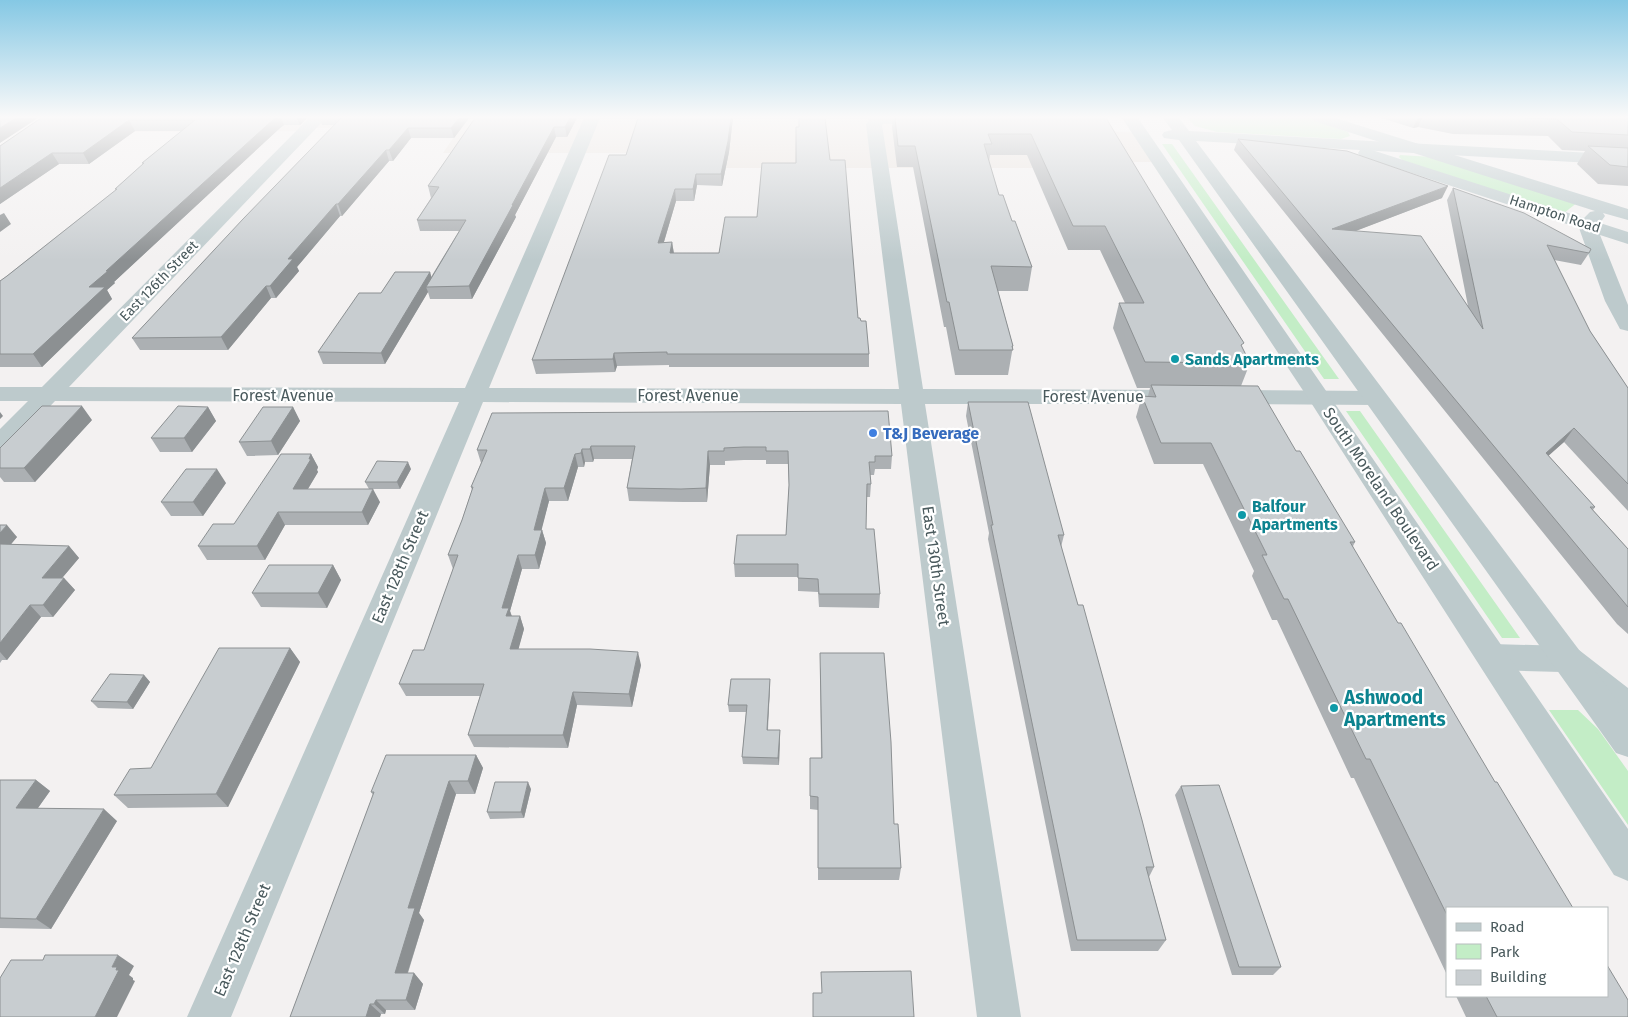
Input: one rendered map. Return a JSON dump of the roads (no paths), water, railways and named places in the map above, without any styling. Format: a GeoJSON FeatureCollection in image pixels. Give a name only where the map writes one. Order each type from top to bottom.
{"type":"FeatureCollection","features":[{"type":"Feature","properties":{"kind":"street","name":"East 126th Street"},"geometry":{"type":"LineString","coordinates":[[0,444],[272,165]]}},
{"type":"Feature","properties":{"kind":"street","name":"East 128th Street"},"geometry":{"type":"LineString","coordinates":[[209,1017],[572,165]]}},
{"type":"Feature","properties":{"kind":"street","name":"East 130th Street"},"geometry":{"type":"LineString","coordinates":[[880,165],[999,1017]]}},
{"type":"Feature","properties":{"kind":"street","name":"South Moreland Boulevard"},"geometry":{"type":"LineString","coordinates":[[1156,165],[1320,398],[1628,862]]}},
{"type":"Feature","properties":{"kind":"street"},"geometry":{"type":"LineString","coordinates":[[1206,165],[1628,742]]}},
{"type":"Feature","properties":{"kind":"street","name":"Hampton Road"},"geometry":{"type":"LineString","coordinates":[[1405,165],[1628,238]]}},
{"type":"Feature","properties":{"kind":"street","name":"Hampton Road"},"geometry":{"type":"LineString","coordinates":[[1472,165],[1628,215]]}},
{"type":"Feature","properties":{"kind":"street"},"geometry":{"type":"LineString","coordinates":[[1490,165],[1497,173]]}},
{"type":"Feature","properties":{"kind":"street"},"geometry":{"type":"LineString","coordinates":[[1604,208],[1587,225],[1615,301],[1628,324]]}},
{"type":"Feature","properties":{"kind":"street","name":"Forest Avenue"},"geometry":{"type":"LineString","coordinates":[[0,394],[912,395],[1376,398]]}},
{"type":"Feature","properties":{"kind":"street"},"geometry":{"type":"LineString","coordinates":[[1492,657],[1568,659],[1628,707]]}},
{"type":"Feature","properties":{"kind":"place","name":"Sands Apartments"},"geometry":{"type":"Point","coordinates":[1175,359]}},
{"type":"Feature","properties":{"kind":"place","name":"T&J Beverage"},"geometry":{"type":"Point","coordinates":[873,433]}},
{"type":"Feature","properties":{"kind":"place","name":"Balfour Apartments"},"geometry":{"type":"Point","coordinates":[1242,515]}},
{"type":"Feature","properties":{"kind":"place","name":"Ashwood Apartments"},"geometry":{"type":"Point","coordinates":[1334,708]}}]}
